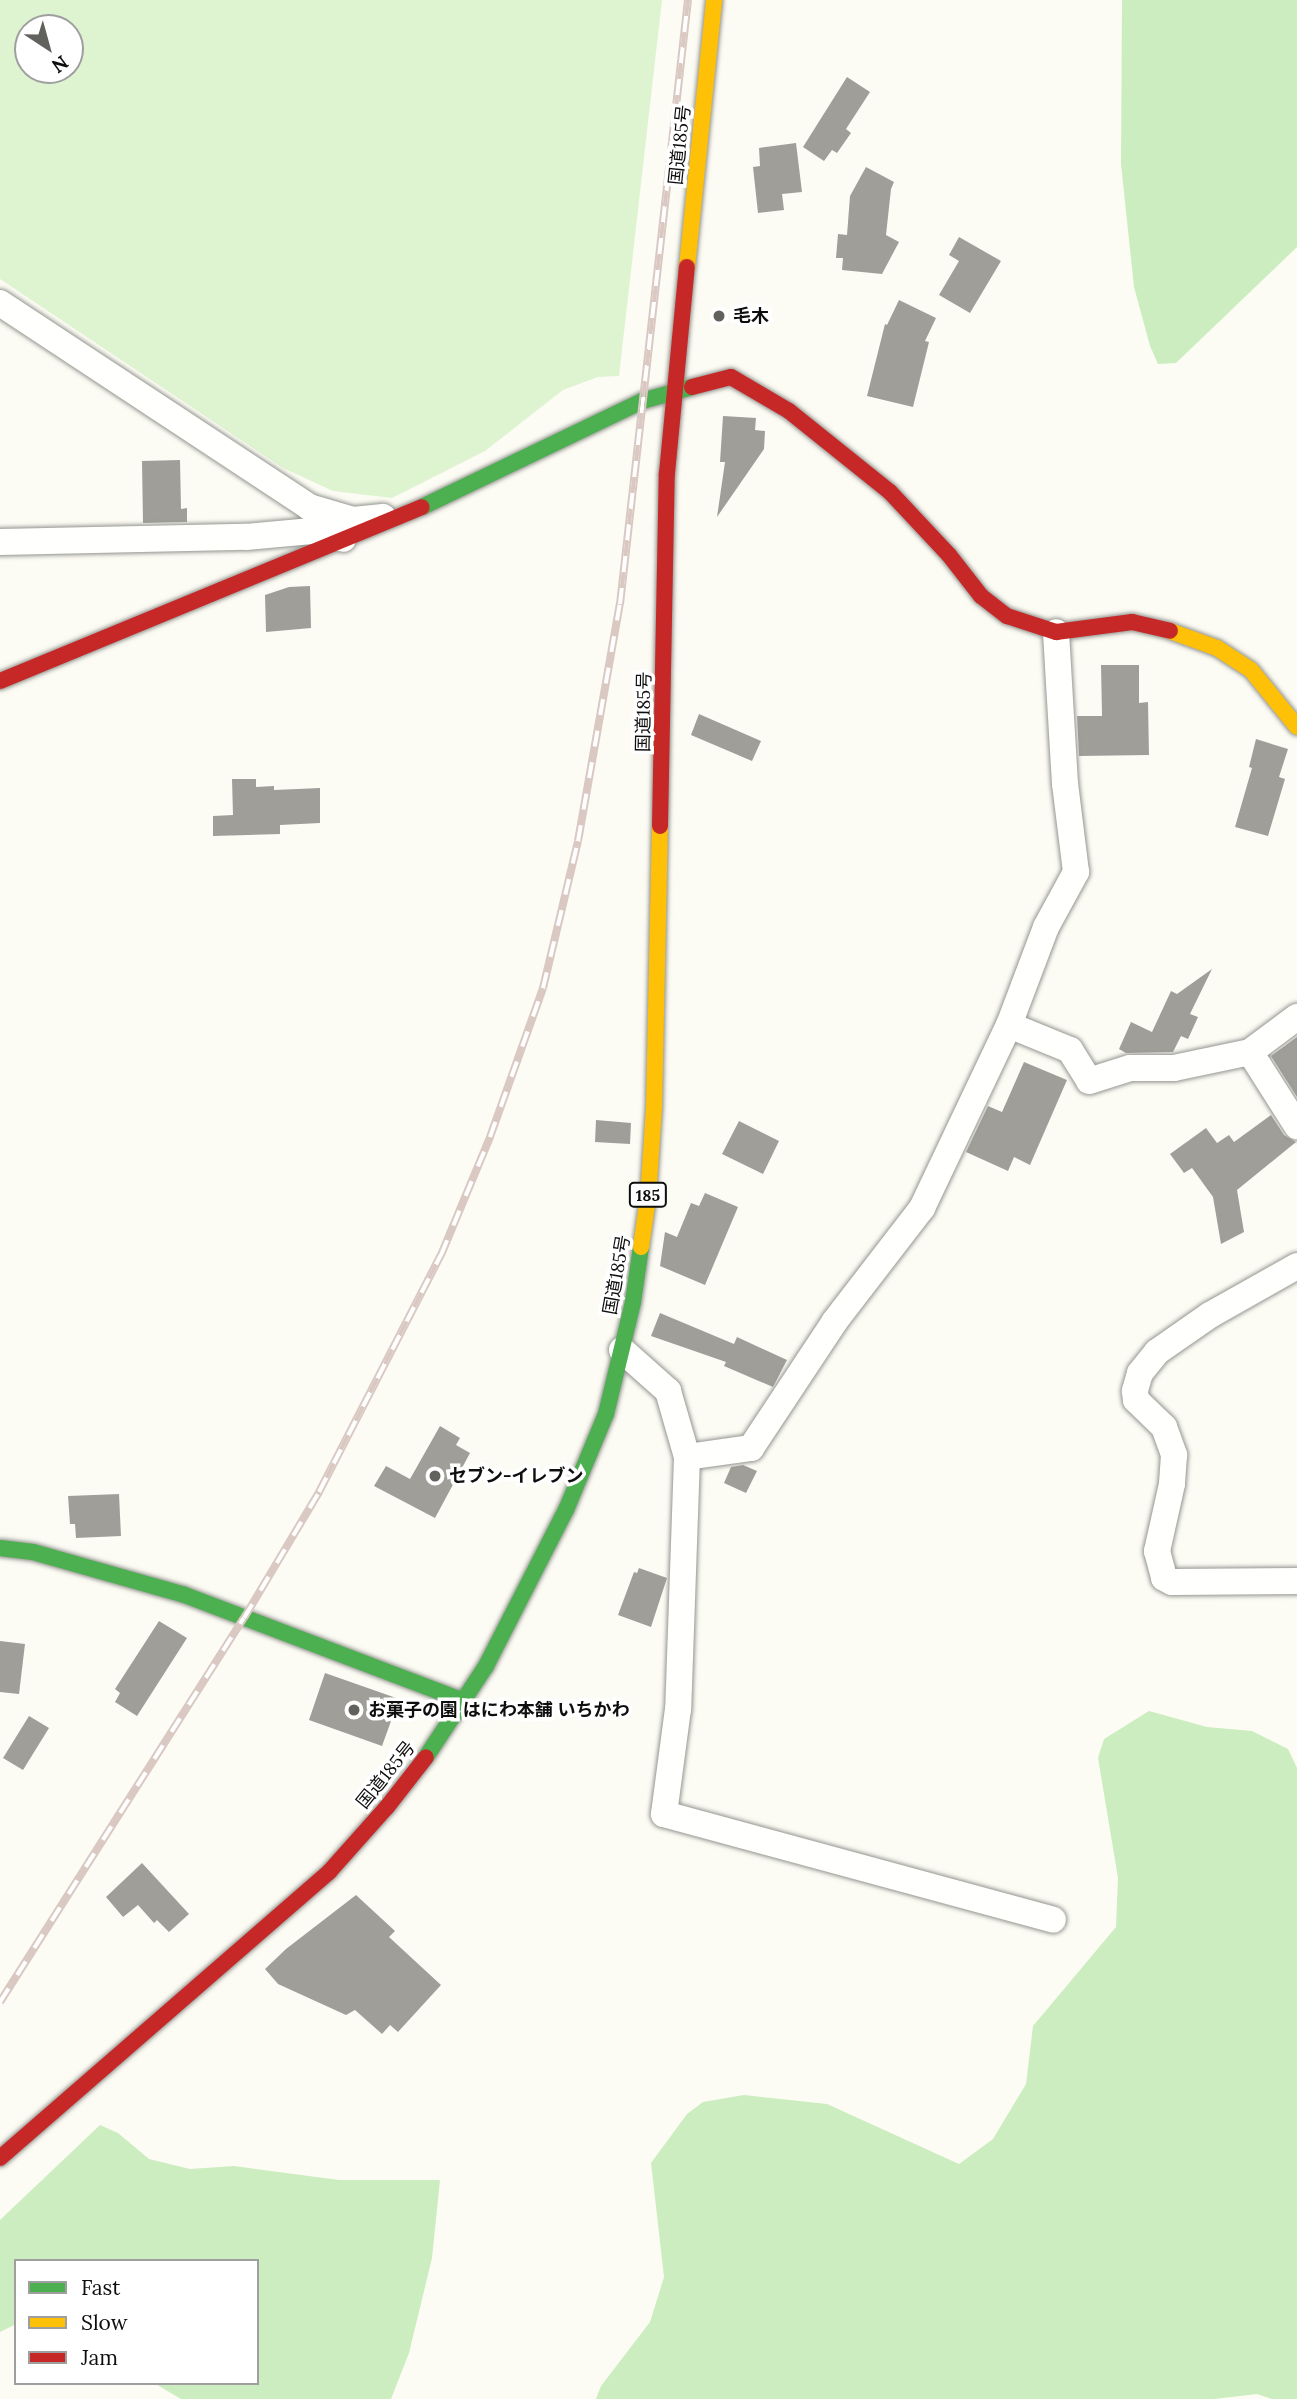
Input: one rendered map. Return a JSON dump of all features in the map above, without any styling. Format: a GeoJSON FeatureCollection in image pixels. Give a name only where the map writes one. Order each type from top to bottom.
{"type":"FeatureCollection","features":[{"type":"Feature","properties":{"kind":"main road","name":"国道185号"},"geometry":{"type":"LineString","coordinates":[[0,2158],[283,1915],[329,1872],[387,1807],[464,1701],[521,1602],[566,1510],[607,1414],[643,1248],[654,1108],[667,473],[714,0]]}},
{"type":"Feature","properties":{"kind":"main road"},"geometry":{"type":"LineString","coordinates":[[0,681],[407,514],[642,401],[731,377],[789,411],[890,492],[949,555],[981,596],[1007,616],[1056,632],[1132,622],[1189,636],[1217,648],[1251,670],[1297,727]]}},
{"type":"Feature","properties":{"kind":"main road"},"geometry":{"type":"LineString","coordinates":[[0,1548],[33,1552],[184,1595],[464,1701]]}},
{"type":"Feature","properties":{"kind":"street"},"geometry":{"type":"LineString","coordinates":[[0,303],[309,507],[353,520],[407,514]]}},
{"type":"Feature","properties":{"kind":"street"},"geometry":{"type":"LineString","coordinates":[[0,542],[246,537],[312,531],[343,539]]}},
{"type":"Feature","properties":{"kind":"street"},"geometry":{"type":"LineString","coordinates":[[687,1457],[751,1448],[835,1321],[922,1208],[1009,1025],[1046,927],[1076,872],[1065,784],[1056,632]]}},
{"type":"Feature","properties":{"kind":"street"},"geometry":{"type":"LineString","coordinates":[[1009,1025],[1070,1050],[1089,1081],[1130,1068],[1174,1068],[1250,1052],[1297,1017]]}},
{"type":"Feature","properties":{"kind":"street"},"geometry":{"type":"LineString","coordinates":[[1250,1052],[1297,1126]]}},
{"type":"Feature","properties":{"kind":"street"},"geometry":{"type":"LineString","coordinates":[[1297,1266],[1210,1315],[1157,1352],[1140,1373],[1135,1391],[1136,1400],[1164,1427],[1174,1455],[1172,1484],[1157,1551],[1164,1578],[1172,1582],[1297,1581]]}},
{"type":"Feature","properties":{"kind":"street"},"geometry":{"type":"LineString","coordinates":[[622,1350],[668,1391],[687,1457],[678,1709],[664,1814],[1053,1920]]}},
{"type":"Feature","properties":{"kind":"green space"},"geometry":{"type":"Polygon","coordinates":[[[0,0],[662,0],[619,376],[598,377],[563,390],[485,451],[392,498],[333,491],[283,468],[0,279],[0,0]]]}},
{"type":"Feature","properties":{"kind":"green space"},"geometry":{"type":"Polygon","coordinates":[[[1122,0],[1297,0],[1297,247],[1176,363],[1158,364],[1150,346],[1134,287],[1121,164],[1122,0]]]}},
{"type":"Feature","properties":{"kind":"green space"},"geometry":{"type":"Polygon","coordinates":[[[1149,1711],[1207,1727],[1252,1731],[1288,1749],[1297,1768],[1297,2399],[1272,2399],[1257,2394],[1214,2399],[596,2399],[601,2386],[650,2322],[664,2277],[651,2163],[687,2114],[703,2102],[744,2095],[827,2104],[959,2164],[993,2139],[1026,2084],[1033,2026],[1116,1927],[1118,1878],[1098,1758],[1104,1739],[1149,1711]]]}},
{"type":"Feature","properties":{"kind":"green space"},"geometry":{"type":"Polygon","coordinates":[[[100,2125],[118,2133],[149,2159],[190,2169],[234,2166],[339,2180],[440,2180],[432,2258],[409,2353],[391,2399],[181,2399],[157,2385],[259,2385],[259,2259],[14,2259],[14,2325],[0,2332],[0,2220],[100,2125]]]}},
{"type":"Feature","properties":{"kind":"building"},"geometry":{"type":"Polygon","coordinates":[[[847,77],[870,92],[846,129],[851,133],[837,153],[832,150],[824,161],[803,147],[847,77]]]}},
{"type":"Feature","properties":{"kind":"building"},"geometry":{"type":"Polygon","coordinates":[[[796,143],[802,192],[782,194],[784,210],[758,213],[753,167],[760,166],[759,148],[796,143]]]}},
{"type":"Feature","properties":{"kind":"building"},"geometry":{"type":"Polygon","coordinates":[[[866,167],[894,182],[886,235],[899,242],[882,274],[842,270],[843,258],[836,258],[838,234],[847,235],[850,196],[866,167]]]}},
{"type":"Feature","properties":{"kind":"building"},"geometry":{"type":"Polygon","coordinates":[[[959,237],[1001,261],[970,313],[939,295],[959,261],[949,255],[959,237]]]}},
{"type":"Feature","properties":{"kind":"building"},"geometry":{"type":"Polygon","coordinates":[[[899,300],[936,318],[925,341],[929,342],[913,407],[867,396],[885,324],[887,325],[899,300]]]}},
{"type":"Feature","properties":{"kind":"building"},"geometry":{"type":"Polygon","coordinates":[[[723,416],[756,418],[755,430],[765,431],[764,449],[717,517],[725,462],[720,462],[723,416]]]}},
{"type":"Feature","properties":{"kind":"building"},"geometry":{"type":"Polygon","coordinates":[[[180,460],[181,509],[187,508],[187,522],[143,523],[142,461],[180,460]]]}},
{"type":"Feature","properties":{"kind":"building"},"geometry":{"type":"Polygon","coordinates":[[[310,586],[311,628],[266,632],[265,595],[289,587],[310,586]]]}},
{"type":"Feature","properties":{"kind":"building"},"geometry":{"type":"Polygon","coordinates":[[[1101,665],[1139,665],[1139,703],[1148,702],[1149,755],[1079,756],[1077,716],[1102,716],[1101,665]]]}},
{"type":"Feature","properties":{"kind":"building"},"geometry":{"type":"Polygon","coordinates":[[[699,714],[761,741],[752,761],[691,735],[699,714]]]}},
{"type":"Feature","properties":{"kind":"building"},"geometry":{"type":"Polygon","coordinates":[[[1256,739],[1288,749],[1279,777],[1285,779],[1268,836],[1235,827],[1252,768],[1249,767],[1256,739]]]}},
{"type":"Feature","properties":{"kind":"building"},"geometry":{"type":"Polygon","coordinates":[[[232,779],[256,779],[256,787],[274,786],[274,790],[320,788],[320,823],[280,825],[280,834],[213,836],[213,816],[233,815],[232,779]]]}},
{"type":"Feature","properties":{"kind":"building"},"geometry":{"type":"Polygon","coordinates":[[[1212,969],[1190,1014],[1198,1017],[1188,1039],[1181,1036],[1173,1052],[1126,1053],[1119,1049],[1131,1022],[1152,1032],[1171,991],[1177,994],[1212,969]]]}},
{"type":"Feature","properties":{"kind":"building"},"geometry":{"type":"Polygon","coordinates":[[[1297,1037],[1297,1097],[1271,1056],[1297,1037]]]}},
{"type":"Feature","properties":{"kind":"building"},"geometry":{"type":"Polygon","coordinates":[[[1024,1062],[1067,1080],[1030,1165],[1014,1157],[1008,1171],[966,1152],[988,1106],[1002,1112],[1024,1062]]]}},
{"type":"Feature","properties":{"kind":"building"},"geometry":{"type":"Polygon","coordinates":[[[1271,1115],[1284,1135],[1296,1142],[1237,1190],[1244,1232],[1221,1244],[1213,1197],[1192,1168],[1184,1173],[1170,1154],[1206,1128],[1217,1143],[1229,1135],[1234,1142],[1271,1115]]]}},
{"type":"Feature","properties":{"kind":"building"},"geometry":{"type":"Polygon","coordinates":[[[596,1120],[631,1123],[630,1144],[595,1142],[596,1120]]]}},
{"type":"Feature","properties":{"kind":"building"},"geometry":{"type":"Polygon","coordinates":[[[739,1121],[779,1141],[763,1174],[722,1154],[739,1121]]]}},
{"type":"Feature","properties":{"kind":"building"},"geometry":{"type":"Polygon","coordinates":[[[705,1193],[738,1207],[705,1285],[660,1266],[665,1232],[677,1237],[691,1203],[699,1206],[705,1193]]]}},
{"type":"Feature","properties":{"kind":"building"},"geometry":{"type":"Polygon","coordinates":[[[660,1313],[734,1344],[737,1337],[787,1360],[773,1387],[724,1366],[726,1362],[651,1336],[660,1313]]]}},
{"type":"Feature","properties":{"kind":"building","name":"セブン-イレブン"},"geometry":{"type":"Polygon","coordinates":[[[440,1426],[460,1438],[456,1445],[470,1453],[435,1518],[374,1486],[386,1466],[410,1479],[440,1426]]]}},
{"type":"Feature","properties":{"kind":"building"},"geometry":{"type":"Polygon","coordinates":[[[743,1465],[757,1471],[746,1493],[724,1483],[731,1467],[743,1465]]]}},
{"type":"Feature","properties":{"kind":"building"},"geometry":{"type":"Polygon","coordinates":[[[119,1494],[121,1536],[76,1538],[75,1524],[70,1524],[68,1496],[119,1494]]]}},
{"type":"Feature","properties":{"kind":"building"},"geometry":{"type":"Polygon","coordinates":[[[639,1568],[667,1578],[651,1627],[618,1615],[634,1572],[637,1573],[639,1568]]]}},
{"type":"Feature","properties":{"kind":"building"},"geometry":{"type":"Polygon","coordinates":[[[159,1621],[187,1638],[137,1716],[115,1702],[120,1693],[115,1689],[159,1621]]]}},
{"type":"Feature","properties":{"kind":"building"},"geometry":{"type":"Polygon","coordinates":[[[0,1641],[25,1644],[19,1694],[0,1692],[0,1641]]]}},
{"type":"Feature","properties":{"kind":"building","name":"お菓子の園 はにわ本舗 いちかわ"},"geometry":{"type":"Polygon","coordinates":[[[325,1673],[399,1699],[382,1746],[309,1720],[325,1673]]]}},
{"type":"Feature","properties":{"kind":"building"},"geometry":{"type":"Polygon","coordinates":[[[29,1716],[49,1728],[23,1770],[3,1758],[29,1716]]]}},
{"type":"Feature","properties":{"kind":"building"},"geometry":{"type":"Polygon","coordinates":[[[142,1863],[189,1914],[169,1932],[157,1920],[154,1923],[138,1905],[123,1917],[106,1897],[142,1863]]]}},
{"type":"Feature","properties":{"kind":"building"},"geometry":{"type":"Polygon","coordinates":[[[356,1895],[395,1931],[389,1937],[441,1985],[398,2032],[390,2025],[382,2034],[355,2010],[346,2015],[278,1984],[265,1969],[286,1949],[356,1895]]]}},
{"type":"Feature","properties":{"kind":"railway"},"geometry":{"type":"LineString","coordinates":[[0,2002],[244,1618],[319,1492],[441,1255],[490,1137],[543,988],[578,841],[620,604],[688,0]]}},
{"type":"Feature","properties":{"kind":"traffic: fast"},"geometry":{"type":"LineString","coordinates":[[422,507],[642,401],[692,387]]}},
{"type":"Feature","properties":{"kind":"traffic: fast"},"geometry":{"type":"LineString","coordinates":[[426,1757],[486,1666],[566,1510],[606,1414],[633,1302],[641,1247]]}},
{"type":"Feature","properties":{"kind":"traffic: fast"},"geometry":{"type":"LineString","coordinates":[[0,1548],[33,1552],[185,1595],[464,1701]]}},
{"type":"Feature","properties":{"kind":"traffic: slow"},"geometry":{"type":"LineString","coordinates":[[687,267],[714,0]]}},
{"type":"Feature","properties":{"kind":"traffic: slow"},"geometry":{"type":"LineString","coordinates":[[1170,631],[1217,648],[1251,670],[1297,727]]}},
{"type":"Feature","properties":{"kind":"traffic: slow"},"geometry":{"type":"LineString","coordinates":[[641,1247],[648,1198],[654,1108],[660,826]]}},
{"type":"Feature","properties":{"kind":"traffic: jam"},"geometry":{"type":"LineString","coordinates":[[660,826],[667,473],[687,267]]}},
{"type":"Feature","properties":{"kind":"traffic: jam"},"geometry":{"type":"LineString","coordinates":[[692,387],[731,377],[789,411],[890,492],[949,555],[981,596],[1007,616],[1056,632],[1132,622],[1170,631]]}},
{"type":"Feature","properties":{"kind":"traffic: jam"},"geometry":{"type":"LineString","coordinates":[[0,681],[422,507]]}},
{"type":"Feature","properties":{"kind":"traffic: jam"},"geometry":{"type":"LineString","coordinates":[[0,2158],[329,1872],[387,1807],[426,1757]]}},
{"type":"Feature","properties":{"kind":"place","name":"毛木"},"geometry":{"type":"Point","coordinates":[719,316]}},
{"type":"Feature","properties":{"kind":"place","name":"セブン-イレブン"},"geometry":{"type":"Point","coordinates":[435,1476]}},
{"type":"Feature","properties":{"kind":"place","name":"お菓子の園 はにわ本舗 いちかわ"},"geometry":{"type":"Point","coordinates":[354,1710]}}]}
